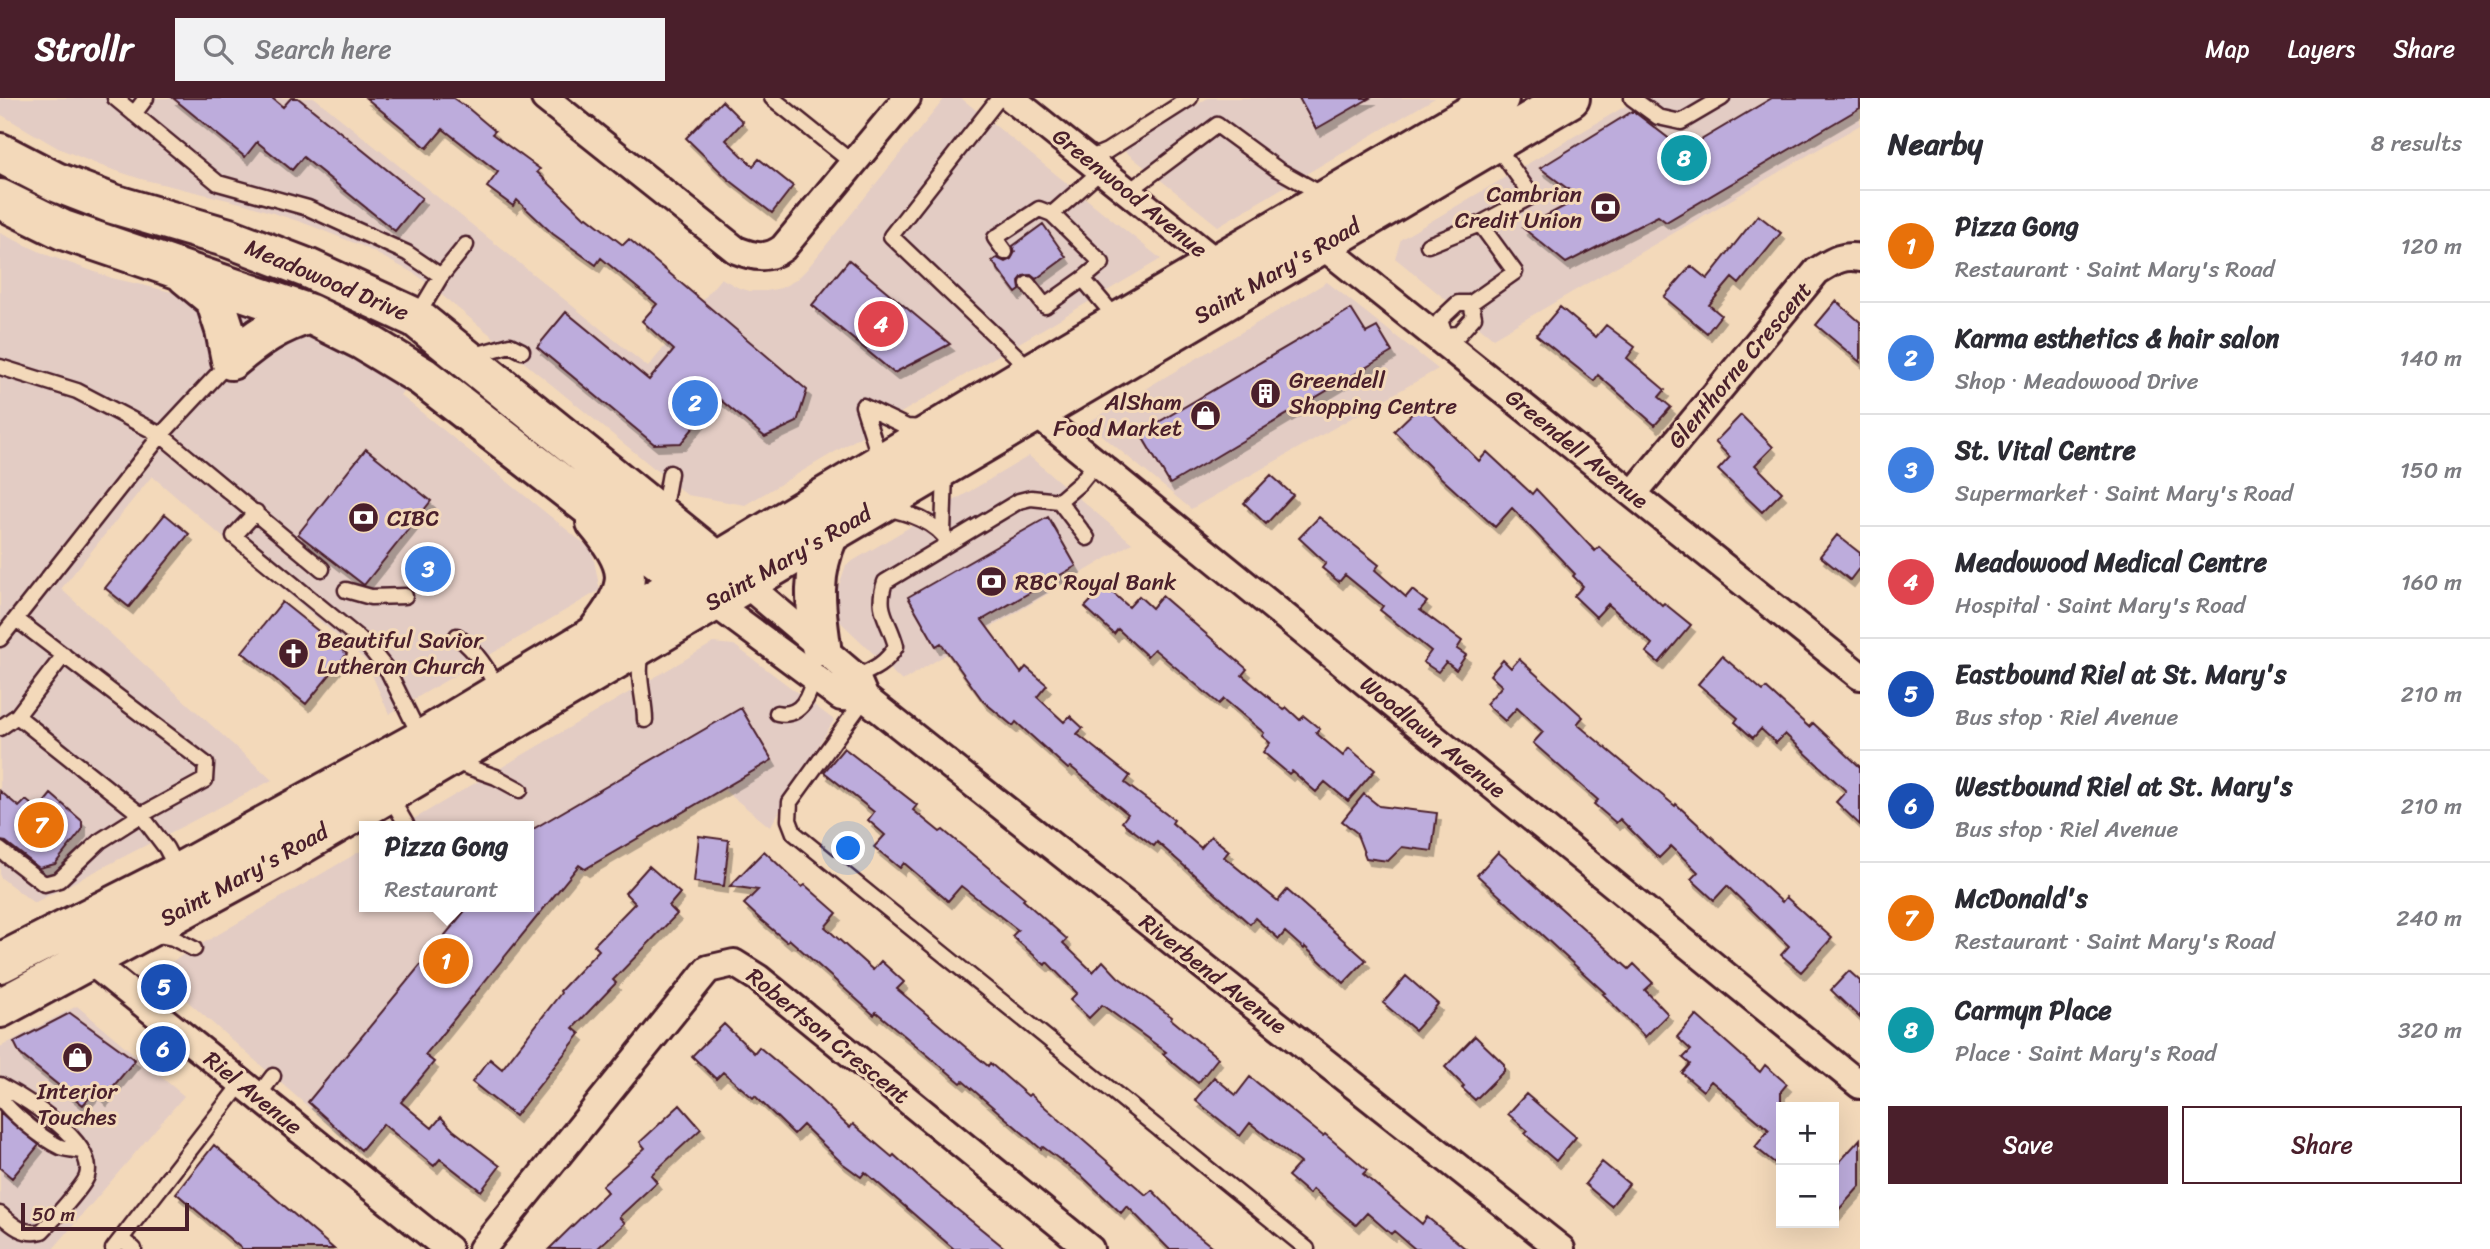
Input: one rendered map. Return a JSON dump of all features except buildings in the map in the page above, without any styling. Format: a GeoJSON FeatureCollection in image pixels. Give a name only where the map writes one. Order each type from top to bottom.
{"type":"FeatureCollection","features":[{"type":"Feature","properties":{"kind":"main road","name":"Saint Mary's Road"},"geometry":{"type":"LineString","coordinates":[[942,448],[1035,414],[1247,288],[1318,220],[1499,98]]}},
{"type":"Feature","properties":{"kind":"main road","name":"Saint Mary's Road"},"geometry":{"type":"LineString","coordinates":[[7,957],[433,750],[649,639],[715,582],[942,448],[1020,381],[1218,264],[1495,145],[1570,98]]}},
{"type":"Feature","properties":{"kind":"main road","name":"Meadowood Drive"},"geometry":{"type":"LineString","coordinates":[[0,153],[56,182],[113,204],[229,238],[307,268],[416,318],[662,518],[715,582]]}},
{"type":"Feature","properties":{"kind":"main road","name":"Meadowood Drive"},"geometry":{"type":"LineString","coordinates":[[0,199],[63,230],[310,314],[362,341],[423,377],[570,490],[715,582]]}},
{"type":"Feature","properties":{"kind":"main road"},"geometry":{"type":"LineString","coordinates":[[182,271],[215,299],[231,360],[262,334],[288,320],[310,314]]}},
{"type":"Feature","properties":{"kind":"main road","name":"Saint Mary's Road"},"geometry":{"type":"LineString","coordinates":[[368,821],[397,808],[433,750],[500,693],[593,637],[829,534],[874,488]]}},
{"type":"Feature","properties":{"kind":"main road"},"geometry":{"type":"LineString","coordinates":[[570,490],[605,533],[623,562],[626,584],[618,606],[593,637]]}},
{"type":"Feature","properties":{"kind":"main road"},"geometry":{"type":"LineString","coordinates":[[817,661],[814,587],[819,557],[829,534]]}},
{"type":"Feature","properties":{"kind":"main road","name":"Saint Mary's Road"},"geometry":{"type":"LineString","coordinates":[[0,1008],[255,871],[359,825]]}},
{"type":"Feature","properties":{"kind":"street"},"geometry":{"type":"LineString","coordinates":[[545,98],[736,250],[755,257],[776,254],[783,248],[906,98]]}},
{"type":"Feature","properties":{"kind":"street","name":"Greenwood Avenue"},"geometry":{"type":"LineString","coordinates":[[1011,98],[1247,288]]}},
{"type":"Feature","properties":{"kind":"street","name":"Greendell Avenue"},"geometry":{"type":"LineString","coordinates":[[1318,220],[1443,338],[1860,676]]}},
{"type":"Feature","properties":{"kind":"street","name":"Glenthorne Crescent"},"geometry":{"type":"LineString","coordinates":[[1633,494],[1818,271],[1837,258],[1860,258]]}},
{"type":"Feature","properties":{"kind":"street","name":"Woodlawn Avenue"},"geometry":{"type":"LineString","coordinates":[[1020,381],[1035,414],[1860,1085]]}},
{"type":"Feature","properties":{"kind":"street","name":"Riverbend Avenue"},"geometry":{"type":"LineString","coordinates":[[715,582],[817,661]]}},
{"type":"Feature","properties":{"kind":"street","name":"Riverbend Avenue"},"geometry":{"type":"LineString","coordinates":[[715,582],[817,661],[861,688],[1561,1249]]}},
{"type":"Feature","properties":{"kind":"street","name":"Riel Avenue"},"geometry":{"type":"LineString","coordinates":[[59,934],[88,960],[257,1085],[448,1249]]}},
{"type":"Feature","properties":{"kind":"street","name":"Robertson Crescent"},"geometry":{"type":"LineString","coordinates":[[482,1249],[708,969],[734,963],[758,978],[1090,1249]]}},
{"type":"Feature","properties":{"kind":"lane"},"geometry":{"type":"LineString","coordinates":[[115,98],[218,183],[308,208],[407,253],[441,276]]}},
{"type":"Feature","properties":{"kind":"lane"},"geometry":{"type":"LineString","coordinates":[[134,114],[146,98]]}},
{"type":"Feature","properties":{"kind":"lane"},"geometry":{"type":"LineString","coordinates":[[772,98],[854,164]]}},
{"type":"Feature","properties":{"kind":"lane"},"geometry":{"type":"LineString","coordinates":[[999,98],[891,236],[1020,381]]}},
{"type":"Feature","properties":{"kind":"lane"},"geometry":{"type":"LineString","coordinates":[[1052,214],[1107,151],[1191,98]]}},
{"type":"Feature","properties":{"kind":"lane"},"geometry":{"type":"LineString","coordinates":[[1632,98],[1658,117],[1681,122],[1722,98]]}},
{"type":"Feature","properties":{"kind":"lane"},"geometry":{"type":"LineString","coordinates":[[1128,192],[1217,125],[1277,169],[1318,220]]}},
{"type":"Feature","properties":{"kind":"lane"},"geometry":{"type":"LineString","coordinates":[[1428,245],[1480,224],[1532,196],[1495,145]]}},
{"type":"Feature","properties":{"kind":"lane"},"geometry":{"type":"LineString","coordinates":[[1005,252],[995,238],[1039,209],[1052,214],[1102,263],[1045,306],[1028,284]]}},
{"type":"Feature","properties":{"kind":"lane"},"geometry":{"type":"LineString","coordinates":[[1471,303],[1474,317],[1460,334],[1443,338],[1440,320],[1458,303],[1471,303],[1515,272],[1480,224]]}},
{"type":"Feature","properties":{"kind":"lane"},"geometry":{"type":"LineString","coordinates":[[416,318],[441,276],[466,245]]}},
{"type":"Feature","properties":{"kind":"lane"},"geometry":{"type":"LineString","coordinates":[[1083,279],[1120,323]]}},
{"type":"Feature","properties":{"kind":"lane"},"geometry":{"type":"LineString","coordinates":[[465,358],[510,345],[523,351]]}},
{"type":"Feature","properties":{"kind":"lane"},"geometry":{"type":"LineString","coordinates":[[0,639],[161,435],[231,360]]}},
{"type":"Feature","properties":{"kind":"lane"},"geometry":{"type":"LineString","coordinates":[[0,367],[78,391],[161,435],[322,569]]}},
{"type":"Feature","properties":{"kind":"lane"},"geometry":{"type":"LineString","coordinates":[[863,406],[907,427],[942,448],[946,538],[874,488],[876,447],[863,406]]}},
{"type":"Feature","properties":{"kind":"lane"},"geometry":{"type":"LineString","coordinates":[[1096,463],[1080,483],[1059,501],[1031,498],[1019,501],[946,538],[885,582],[880,596],[882,614],[896,646],[861,688],[790,802],[789,820],[794,833],[802,842],[1307,1249]]}},
{"type":"Feature","properties":{"kind":"lane"},"geometry":{"type":"LineString","coordinates":[[662,518],[670,473]]}},
{"type":"Feature","properties":{"kind":"lane"},"geometry":{"type":"LineString","coordinates":[[1059,501],[1087,538]]}},
{"type":"Feature","properties":{"kind":"lane"},"geometry":{"type":"LineString","coordinates":[[256,512],[234,536],[367,645],[388,671],[433,750],[520,790]]}},
{"type":"Feature","properties":{"kind":"lane"},"geometry":{"type":"LineString","coordinates":[[346,590],[371,597],[405,596]]}},
{"type":"Feature","properties":{"kind":"lane"},"geometry":{"type":"LineString","coordinates":[[0,850],[44,884],[52,883],[59,880],[100,841],[205,780],[206,764],[16,619]]}},
{"type":"Feature","properties":{"kind":"lane"},"geometry":{"type":"LineString","coordinates":[[457,636],[474,649],[486,665],[500,693]]}},
{"type":"Feature","properties":{"kind":"lane"},"geometry":{"type":"LineString","coordinates":[[645,720],[640,669],[642,654],[649,639]]}},
{"type":"Feature","properties":{"kind":"lane"},"geometry":{"type":"LineString","coordinates":[[64,655],[6,722],[141,815],[166,848],[178,873]]}},
{"type":"Feature","properties":{"kind":"lane"},"geometry":{"type":"LineString","coordinates":[[777,713],[793,713],[810,696],[817,661]]}},
{"type":"Feature","properties":{"kind":"lane"},"geometry":{"type":"LineString","coordinates":[[138,933],[161,934],[194,949]]}},
{"type":"Feature","properties":{"kind":"lane"},"geometry":{"type":"LineString","coordinates":[[0,1085],[71,1134],[88,1166],[87,1178],[42,1231],[24,1231],[0,1214]]}},
{"type":"Feature","properties":{"kind":"lane"},"geometry":{"type":"LineString","coordinates":[[134,1249],[117,1244],[257,1085]]}},
{"type":"Feature","properties":{"kind":"lane"},"geometry":{"type":"LineString","coordinates":[[0,1097],[6,1106],[26,1123],[60,1147],[82,1151]]}},
{"type":"Feature","properties":{"kind":"shaded area"},"geometry":{"type":"Polygon","coordinates":[[[0,98],[315,98],[648,367],[721,278],[750,291],[781,288],[796,280],[945,98],[961,98],[1161,259],[745,505],[687,495],[417,275],[362,246],[304,223],[245,204],[141,179],[58,148],[0,114],[0,98]]]}},
{"type":"Feature","properties":{"kind":"shaded area"},"geometry":{"type":"Polygon","coordinates":[[[1208,98],[1435,98],[1218,226],[1122,149],[1208,98]]]}},
{"type":"Feature","properties":{"kind":"shaded area"},"geometry":{"type":"Polygon","coordinates":[[[1639,98],[1860,98],[1860,125],[1493,338],[1395,258],[1401,239],[1639,98]]]}},
{"type":"Feature","properties":{"kind":"shaded area"},"geometry":{"type":"Polygon","coordinates":[[[0,233],[47,255],[112,278],[261,316],[323,342],[382,373],[405,388],[400,395],[592,550],[600,590],[389,714],[366,661],[152,476],[61,589],[272,780],[34,903],[0,877],[0,233]]]}},
{"type":"Feature","properties":{"kind":"shaded area"},"geometry":{"type":"Polygon","coordinates":[[[1327,282],[1438,369],[1191,509],[1087,423],[1327,282]]]}},
{"type":"Feature","properties":{"kind":"shaded area"},"geometry":{"type":"Polygon","coordinates":[[[1029,456],[1132,543],[902,681],[830,612],[846,565],[1029,456]]]}},
{"type":"Feature","properties":{"kind":"shaded area"},"geometry":{"type":"Polygon","coordinates":[[[713,643],[734,645],[834,720],[770,827],[724,790],[581,872],[577,870],[427,1054],[436,1062],[361,1153],[154,972],[359,852],[359,912],[534,912],[534,821],[410,821],[713,643]]]}},
{"type":"Feature","properties":{"kind":"shaded area"},"geometry":{"type":"Polygon","coordinates":[[[77,1006],[184,1096],[53,1249],[2,1249],[0,1047],[77,1006]]]}},
{"type":"Feature","properties":{"kind":"place","name":"Carmyn Place"},"geometry":{"type":"Point","coordinates":[1684,158]}},
{"type":"Feature","properties":{"kind":"place","name":"Cambrian Credit Union"},"geometry":{"type":"Point","coordinates":[1605,207]}},
{"type":"Feature","properties":{"kind":"place","name":"Meadowood Medical Centre"},"geometry":{"type":"Point","coordinates":[881,324]}},
{"type":"Feature","properties":{"kind":"place","name":"Greendell Shopping Centre"},"geometry":{"type":"Point","coordinates":[1266,393]}},
{"type":"Feature","properties":{"kind":"place","name":"Karma esthetics & hair salon"},"geometry":{"type":"Point","coordinates":[695,403]}},
{"type":"Feature","properties":{"kind":"place","name":"AlSham Food Market"},"geometry":{"type":"Point","coordinates":[1205,415]}},
{"type":"Feature","properties":{"kind":"place","name":"CIBC"},"geometry":{"type":"Point","coordinates":[364,518]}},
{"type":"Feature","properties":{"kind":"place","name":"St. Vital Centre"},"geometry":{"type":"Point","coordinates":[428,569]}},
{"type":"Feature","properties":{"kind":"place","name":"RBC Royal Bank"},"geometry":{"type":"Point","coordinates":[992,582]}},
{"type":"Feature","properties":{"kind":"place","name":"Beautiful Savior Lutheran Church"},"geometry":{"type":"Point","coordinates":[294,653]}},
{"type":"Feature","properties":{"kind":"place","name":"McDonald's"},"geometry":{"type":"Point","coordinates":[41,825]}},
{"type":"Feature","properties":{"kind":"place","name":"Pizza Gong"},"geometry":{"type":"Point","coordinates":[446,961]}},
{"type":"Feature","properties":{"kind":"place","name":"Eastbound Riel at St. Mary's"},"geometry":{"type":"Point","coordinates":[164,987]}},
{"type":"Feature","properties":{"kind":"place","name":"Westbound Riel at St. Mary's"},"geometry":{"type":"Point","coordinates":[163,1049]}},
{"type":"Feature","properties":{"kind":"place","name":"Interior Touches"},"geometry":{"type":"Point","coordinates":[77,1057]}}]}
